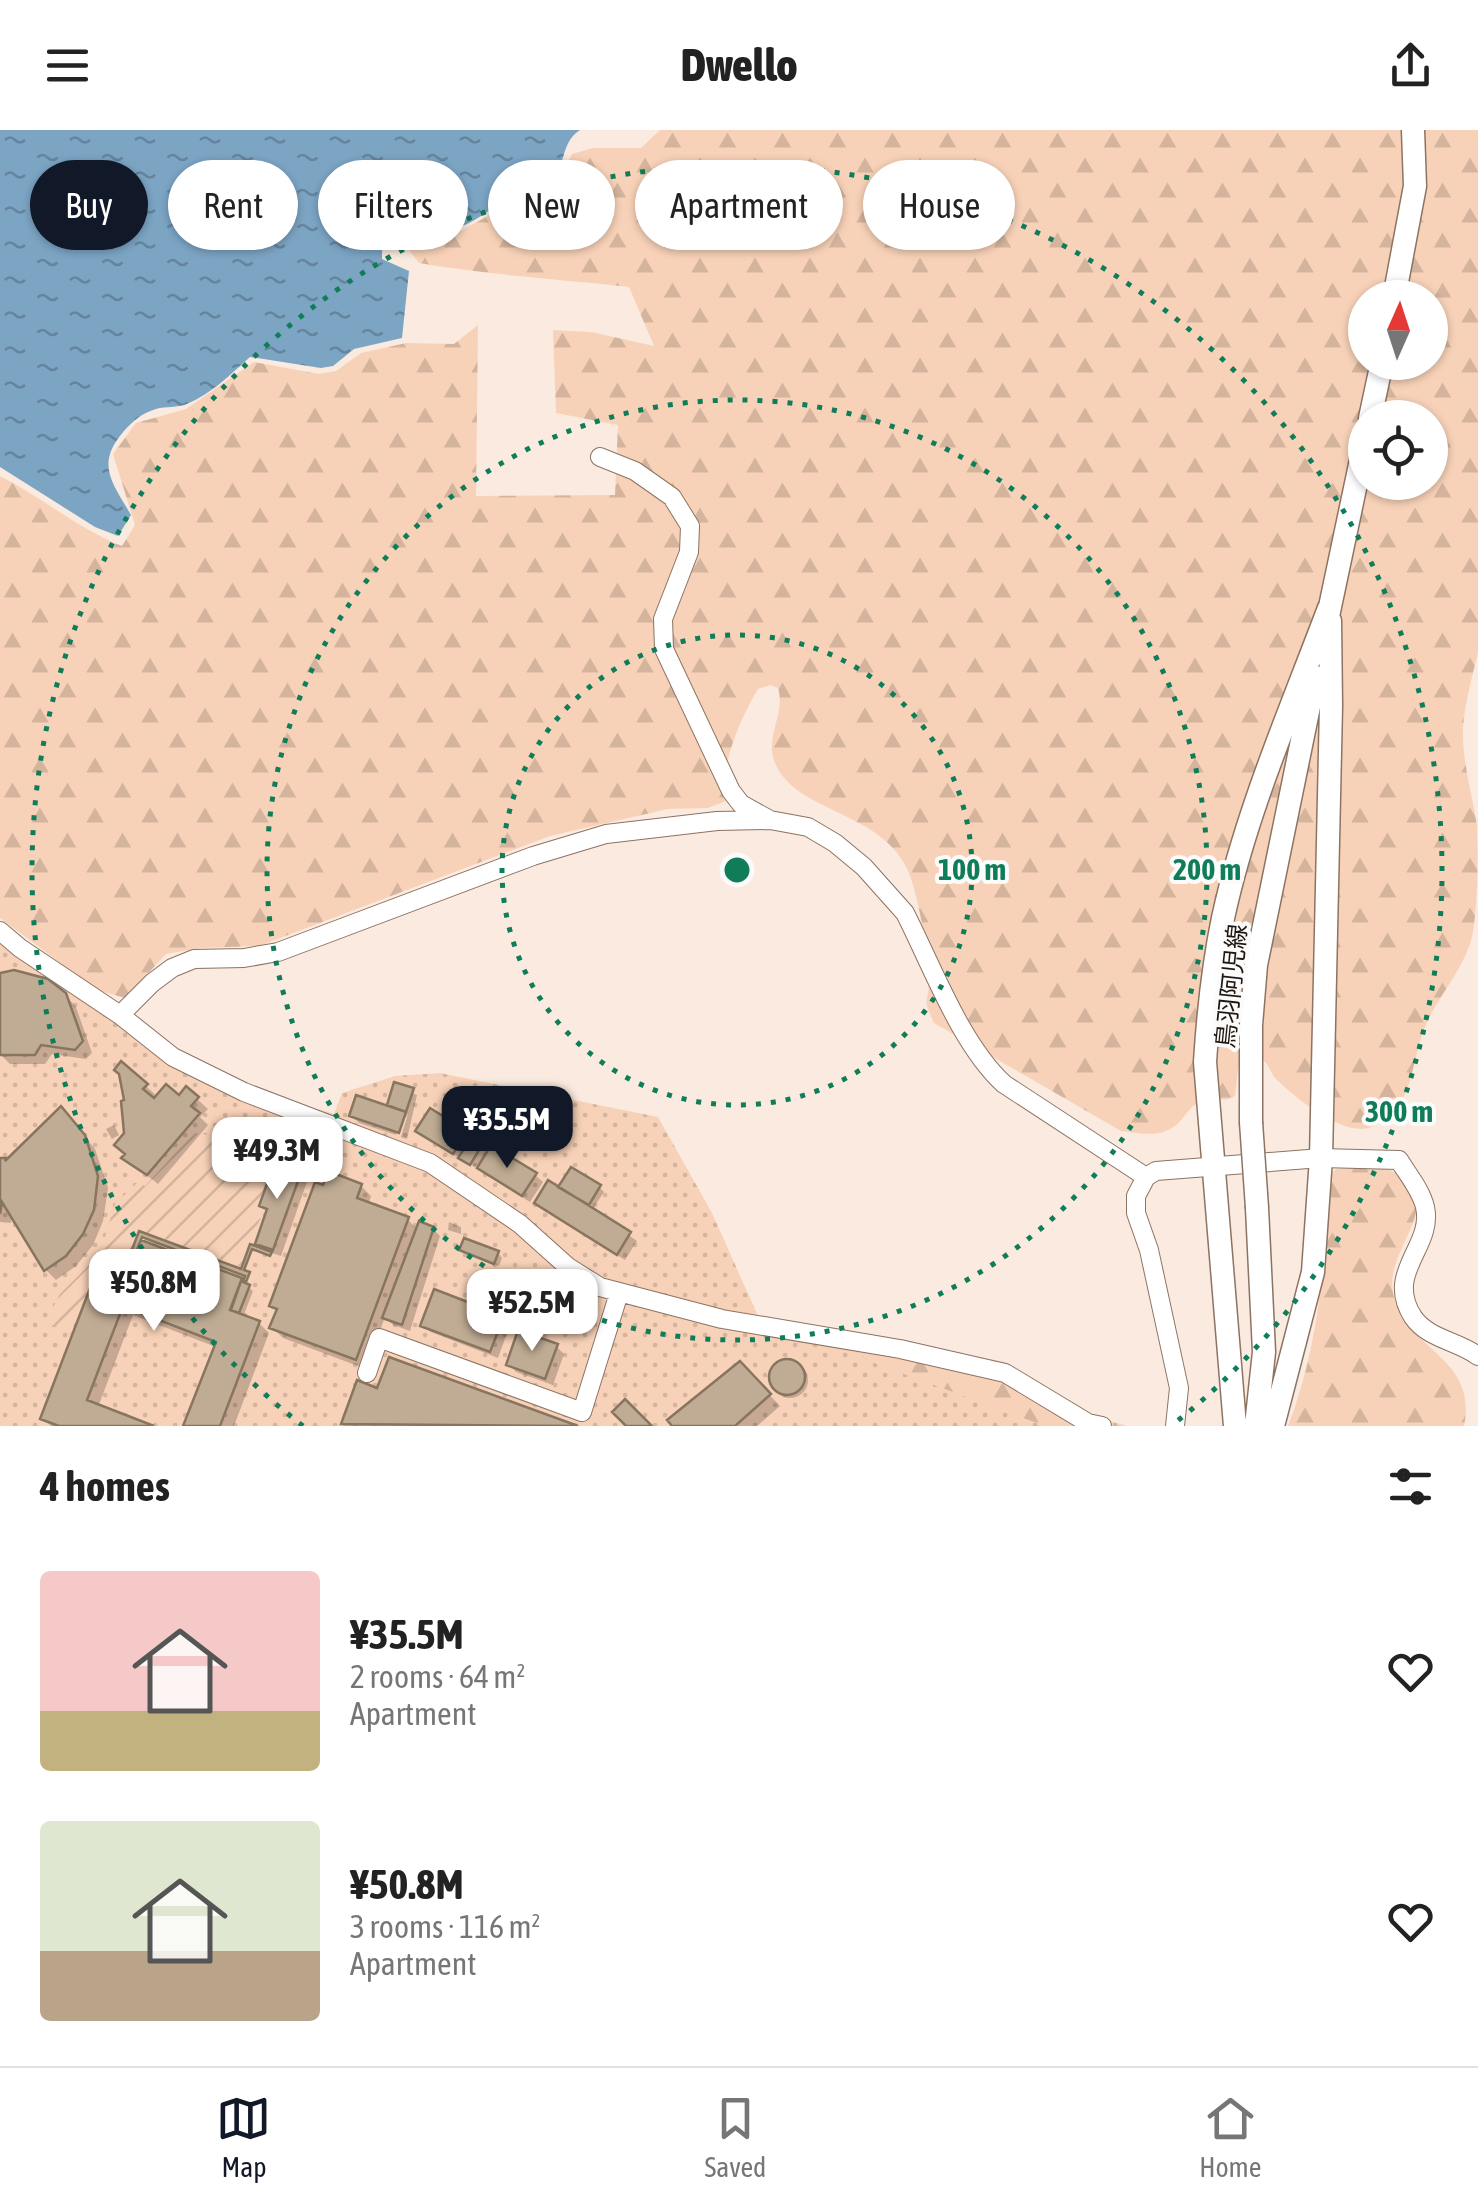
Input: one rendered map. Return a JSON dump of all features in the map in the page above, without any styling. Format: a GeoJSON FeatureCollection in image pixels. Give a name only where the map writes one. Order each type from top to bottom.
{"type":"FeatureCollection","features":[{"type":"Feature","properties":{"kind":"main road"},"geometry":{"type":"LineString","coordinates":[[1397,280],[1414,186],[1412,130]]}},
{"type":"Feature","properties":{"kind":"main road","name":"鳥羽阿児線"},"geometry":{"type":"LineString","coordinates":[[1256,1426],[1264,1352],[1252,1122],[1251,1024],[1256,965],[1351,500]]}},
{"type":"Feature","properties":{"kind":"main road"},"geometry":{"type":"LineString","coordinates":[[1273,1426],[1313,1272],[1322,1158],[1331,706],[1329,608]]}},
{"type":"Feature","properties":{"kind":"main road"},"geometry":{"type":"LineString","coordinates":[[1235,1426],[1205,1062],[1208,1006],[1224,917],[1260,796],[1329,608]]}},
{"type":"Feature","properties":{"kind":"street"},"geometry":{"type":"LineString","coordinates":[[600,457],[636,471],[672,498],[690,526],[689,552],[662,619],[664,649],[731,791],[741,804],[770,820]]}},
{"type":"Feature","properties":{"kind":"street"},"geometry":{"type":"LineString","coordinates":[[120,1015],[152,983],[172,968],[194,959],[244,958],[278,952],[532,856],[606,834],[717,821],[770,820],[808,827],[864,867],[904,913],[987,1068],[1004,1084],[1146,1177]]}},
{"type":"Feature","properties":{"kind":"street"},"geometry":{"type":"LineString","coordinates":[[0,931],[173,1057],[244,1092],[430,1163],[520,1224],[568,1267],[600,1287],[722,1319],[1005,1373],[1088,1423],[1102,1426]]}},
{"type":"Feature","properties":{"kind":"street"},"geometry":{"type":"LineString","coordinates":[[1175,1426],[1178,1388],[1148,1250],[1136,1213],[1136,1196],[1146,1177],[1169,1169],[1322,1158],[1399,1160],[1426,1210],[1422,1237],[1402,1283],[1406,1300],[1414,1318],[1437,1338],[1478,1356]]}},
{"type":"Feature","properties":{"kind":"street"},"geometry":{"type":"LineString","coordinates":[[367,1373],[380,1338],[582,1412],[619,1293]]}},
{"type":"Feature","properties":{"kind":"green space"},"geometry":{"type":"Polygon","coordinates":[[[660,130],[1478,130],[1478,653],[1463,728],[1477,826],[1475,920],[1464,958],[1425,1027],[1408,1086],[1394,1112],[1368,1128],[1357,1129],[1332,1121],[1295,1096],[1275,1078],[1264,1061],[1254,1057],[1243,1059],[1235,1096],[1200,1102],[1175,1126],[1162,1132],[1121,1131],[934,1023],[927,1004],[925,942],[909,873],[897,852],[880,836],[801,793],[786,780],[772,754],[780,698],[778,688],[770,685],[758,689],[733,741],[726,771],[726,801],[708,808],[668,809],[550,836],[259,946],[166,954],[125,998],[97,990],[0,918],[0,476],[122,546],[135,525],[113,454],[136,423],[186,409],[254,362],[319,374],[336,371],[361,353],[406,343],[454,344],[478,325],[476,496],[615,495],[618,425],[556,413],[553,330],[591,332],[654,346],[629,287],[419,263],[409,250],[468,250],[468,227],[488,216],[488,250],[615,250],[615,160],[569,160],[572,154],[593,148],[641,148],[660,130]]]}},
{"type":"Feature","properties":{"kind":"green space"},"geometry":{"type":"Polygon","coordinates":[[[0,924],[190,1059],[247,1088],[334,1114],[342,1093],[395,1076],[440,1073],[658,1117],[712,1213],[758,1316],[1005,1362],[1086,1414],[1127,1426],[0,1426],[0,924]]]}},
{"type":"Feature","properties":{"kind":"green space"},"geometry":{"type":"Polygon","coordinates":[[[194,1133],[240,1139],[277,1151],[258,1206],[264,1210],[240,1267],[139,1230],[126,1265],[100,1256],[70,1335],[64,1325],[42,1329],[60,1294],[93,1261],[115,1204],[138,1182],[145,1186],[194,1133]]]}},
{"type":"Feature","properties":{"kind":"green space"},"geometry":{"type":"Polygon","coordinates":[[[1375,1166],[1393,1171],[1403,1179],[1417,1208],[1393,1274],[1394,1297],[1413,1331],[1452,1369],[1461,1384],[1466,1403],[1464,1426],[1288,1426],[1314,1334],[1329,1177],[1336,1169],[1375,1166]]]}},
{"type":"Feature","properties":{"kind":"green space"},"geometry":{"type":"Polygon","coordinates":[[[859,1349],[1002,1379],[1081,1426],[1045,1426],[866,1360],[859,1349]]]}},
{"type":"Feature","properties":{"kind":"water"},"geometry":{"type":"Polygon","coordinates":[[[0,130],[580,130],[569,142],[562,160],[488,160],[488,211],[468,223],[468,160],[318,160],[318,250],[382,250],[382,259],[409,271],[402,338],[354,349],[333,366],[321,368],[250,357],[196,400],[142,415],[115,443],[108,463],[113,483],[131,515],[118,536],[95,527],[0,467],[0,130]]]}},
{"type":"Feature","properties":{"kind":"building"},"geometry":{"type":"Polygon","coordinates":[[[14,970],[48,979],[66,993],[83,1041],[75,1050],[41,1045],[35,1055],[0,1055],[0,973],[14,970]]]}},
{"type":"Feature","properties":{"kind":"building"},"geometry":{"type":"Polygon","coordinates":[[[121,1061],[148,1084],[143,1089],[154,1098],[166,1084],[179,1095],[186,1086],[199,1097],[191,1106],[200,1113],[147,1175],[121,1158],[125,1154],[114,1145],[124,1133],[124,1100],[119,1074],[114,1070],[121,1061]]]}},
{"type":"Feature","properties":{"kind":"building"},"geometry":{"type":"Polygon","coordinates":[[[394,1082],[414,1088],[406,1112],[387,1105],[394,1082]]]}},
{"type":"Feature","properties":{"kind":"building"},"geometry":{"type":"Polygon","coordinates":[[[356,1095],[406,1112],[399,1133],[349,1116],[356,1095]]]}},
{"type":"Feature","properties":{"kind":"building"},"geometry":{"type":"Polygon","coordinates":[[[61,1106],[85,1135],[98,1176],[94,1210],[83,1234],[66,1256],[44,1271],[2,1202],[0,1214],[0,1158],[6,1158],[5,1161],[61,1106]]]}},
{"type":"Feature","properties":{"kind":"building"},"geometry":{"type":"Polygon","coordinates":[[[430,1108],[467,1131],[453,1154],[415,1131],[430,1108]]]}},
{"type":"Feature","properties":{"kind":"building"},"geometry":{"type":"Polygon","coordinates":[[[473,1135],[484,1142],[470,1165],[458,1158],[473,1135]]]}},
{"type":"Feature","properties":{"kind":"building"},"geometry":{"type":"Polygon","coordinates":[[[491,1145],[537,1173],[522,1196],[477,1168],[491,1145]]]}},
{"type":"Feature","properties":{"kind":"building"},"geometry":{"type":"Polygon","coordinates":[[[275,1161],[302,1170],[273,1250],[255,1244],[267,1209],[259,1206],[275,1161]]]}},
{"type":"Feature","properties":{"kind":"building"},"geometry":{"type":"Polygon","coordinates":[[[571,1167],[601,1185],[589,1205],[558,1187],[571,1167]]]}},
{"type":"Feature","properties":{"kind":"building"},"geometry":{"type":"Polygon","coordinates":[[[328,1171],[362,1184],[357,1198],[409,1217],[356,1360],[269,1328],[277,1309],[269,1306],[315,1182],[323,1185],[328,1171]]]}},
{"type":"Feature","properties":{"kind":"building"},"geometry":{"type":"Polygon","coordinates":[[[548,1180],[631,1232],[617,1255],[534,1203],[548,1180]]]}},
{"type":"Feature","properties":{"kind":"building"},"geometry":{"type":"Polygon","coordinates":[[[419,1221],[434,1227],[402,1325],[382,1318],[419,1221]]]}},
{"type":"Feature","properties":{"kind":"building"},"geometry":{"type":"Polygon","coordinates":[[[139,1231],[241,1269],[250,1244],[272,1252],[270,1256],[252,1249],[244,1270],[250,1272],[246,1282],[245,1276],[142,1237],[128,1272],[124,1271],[139,1231]]]}},
{"type":"Feature","properties":{"kind":"building"},"geometry":{"type":"Polygon","coordinates":[[[464,1238],[499,1251],[494,1264],[459,1250],[464,1238]]]}},
{"type":"Feature","properties":{"kind":"building"},"geometry":{"type":"Polygon","coordinates":[[[141,1240],[242,1278],[230,1310],[260,1321],[220,1426],[183,1426],[216,1342],[123,1306],[87,1400],[154,1426],[59,1426],[40,1419],[100,1262],[128,1272],[141,1240]]]}},
{"type":"Feature","properties":{"kind":"building"},"geometry":{"type":"Polygon","coordinates":[[[241,1281],[250,1285],[239,1313],[231,1310],[241,1281]]]}},
{"type":"Feature","properties":{"kind":"building"},"geometry":{"type":"Polygon","coordinates":[[[516,1288],[531,1294],[522,1318],[507,1312],[516,1288]]]}},
{"type":"Feature","properties":{"kind":"building"},"geometry":{"type":"Polygon","coordinates":[[[434,1289],[504,1316],[490,1352],[420,1326],[434,1289]]]}},
{"type":"Feature","properties":{"kind":"building"},"geometry":{"type":"Polygon","coordinates":[[[518,1330],[558,1344],[545,1379],[506,1365],[518,1330]]]}},
{"type":"Feature","properties":{"kind":"building"},"geometry":{"type":"Polygon","coordinates":[[[389,1357],[578,1426],[341,1424],[357,1380],[377,1388],[389,1357]]]}},
{"type":"Feature","properties":{"kind":"building"},"geometry":{"type":"Polygon","coordinates":[[[787,1359],[799,1365],[805,1377],[799,1389],[787,1395],[775,1389],[769,1377],[775,1365],[787,1359]]]}},
{"type":"Feature","properties":{"kind":"building"},"geometry":{"type":"Polygon","coordinates":[[[740,1361],[771,1394],[735,1426],[672,1426],[667,1420],[740,1361]]]}},
{"type":"Feature","properties":{"kind":"building"},"geometry":{"type":"Polygon","coordinates":[[[625,1399],[652,1426],[626,1426],[612,1412],[625,1399]]]}}]}
